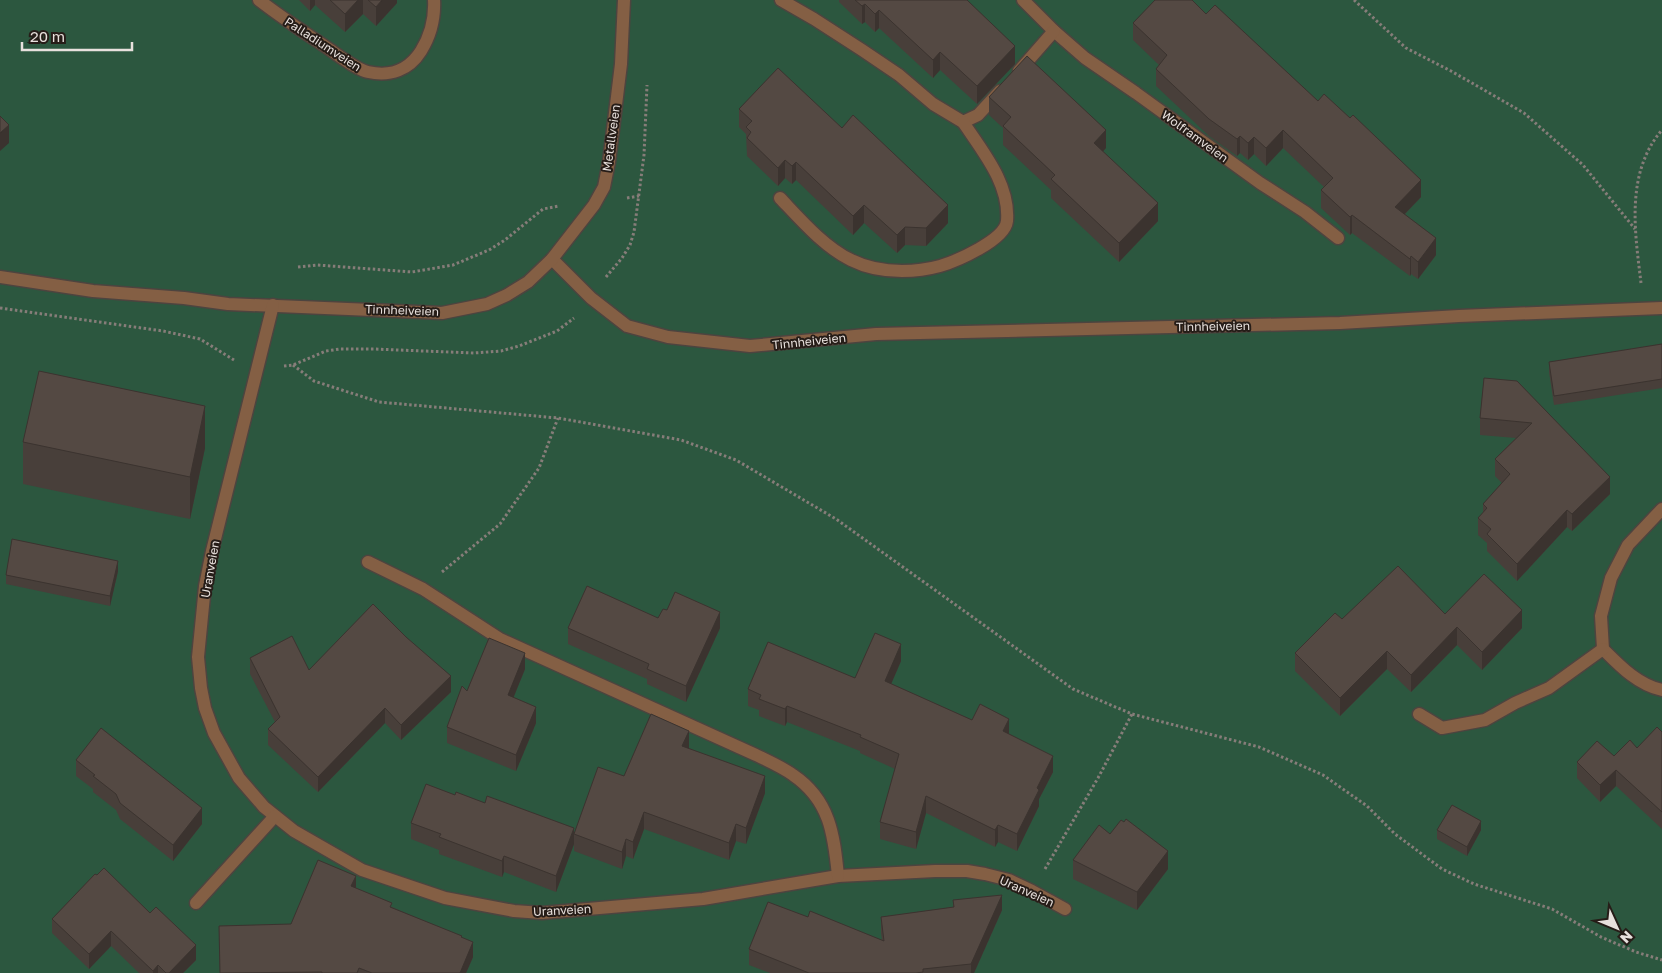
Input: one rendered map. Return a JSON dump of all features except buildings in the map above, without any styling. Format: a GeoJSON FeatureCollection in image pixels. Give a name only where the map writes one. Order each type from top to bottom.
{"type":"FeatureCollection","features":[{"type":"Feature","properties":{"kind":"street","name":"Palladiumveien"},"geometry":{"type":"LineString","coordinates":[[259,0],[277,14],[367,72],[393,73],[402,70],[417,57],[429,38],[434,13],[434,0]]}},
{"type":"Feature","properties":{"kind":"street","name":"Metallveien"},"geometry":{"type":"LineString","coordinates":[[552,259],[594,205],[604,187],[609,162],[621,64],[624,0]]}},
{"type":"Feature","properties":{"kind":"street"},"geometry":{"type":"LineString","coordinates":[[780,198],[826,243],[850,260],[874,269],[903,271],[939,266],[967,255],[992,242],[1006,224],[1007,204],[999,178],[963,122],[933,104],[898,75],[862,50],[781,0]]}},
{"type":"Feature","properties":{"kind":"street","name":"Wolframveien"},"geometry":{"type":"LineString","coordinates":[[1023,0],[1085,58],[1260,183],[1305,212],[1338,238]]}},
{"type":"Feature","properties":{"kind":"street"},"geometry":{"type":"LineString","coordinates":[[963,122],[978,115],[1030,60],[1054,31]]}},
{"type":"Feature","properties":{"kind":"street","name":"Tinnheiveien"},"geometry":{"type":"LineString","coordinates":[[0,277],[93,291],[184,298],[228,304],[442,313],[488,304],[508,295],[528,282],[552,259],[591,298],[627,326],[668,337],[750,346],[876,334],[1340,324],[1459,316],[1662,308]]}},
{"type":"Feature","properties":{"kind":"street","name":"Uranveien"},"geometry":{"type":"LineString","coordinates":[[273,305],[212,551],[205,586],[198,657],[200,688],[214,733],[239,778],[264,807],[275,816],[294,830],[362,870],[445,898],[514,911],[542,913],[704,899],[838,876],[935,871],[967,871],[1009,880],[1064,909]]}},
{"type":"Feature","properties":{"kind":"street"},"geometry":{"type":"LineString","coordinates":[[1662,509],[1628,545],[1611,578],[1601,616],[1603,649],[1624,671],[1653,688],[1662,690]]}},
{"type":"Feature","properties":{"kind":"street"},"geometry":{"type":"LineString","coordinates":[[368,562],[423,589],[500,640],[756,755],[793,775],[814,793],[828,817],[836,853],[838,876]]}},
{"type":"Feature","properties":{"kind":"street"},"geometry":{"type":"LineString","coordinates":[[1419,714],[1442,728],[1486,720],[1515,703],[1549,688],[1603,649]]}},
{"type":"Feature","properties":{"kind":"street"},"geometry":{"type":"LineString","coordinates":[[196,903],[275,816]]}},
{"type":"Feature","properties":{"kind":"path"},"geometry":{"type":"LineString","coordinates":[[1354,0],[1406,48],[1451,70],[1524,113],[1583,165],[1635,228]]}},
{"type":"Feature","properties":{"kind":"path"},"geometry":{"type":"LineString","coordinates":[[298,268],[317,265],[412,272],[453,265],[489,250],[505,240],[543,209],[549,207],[594,205],[639,196],[644,155],[647,80]]}},
{"type":"Feature","properties":{"kind":"path"},"geometry":{"type":"LineString","coordinates":[[1646,308],[1642,290],[1635,228],[1635,203],[1639,178],[1646,156],[1662,130]]}},
{"type":"Feature","properties":{"kind":"path"},"geometry":{"type":"LineString","coordinates":[[293,365],[314,381],[379,402],[558,418],[682,440],[736,460],[836,519],[1073,689],[1132,714],[1259,748],[1323,775],[1367,806],[1395,834],[1442,870],[1474,884],[1552,909],[1601,937],[1636,952],[1662,960]]}},
{"type":"Feature","properties":{"kind":"path"},"geometry":{"type":"LineString","coordinates":[[423,589],[500,524],[539,468],[558,418]]}},
{"type":"Feature","properties":{"kind":"path"},"geometry":{"type":"LineString","coordinates":[[1032,891],[1098,778],[1132,714]]}},
{"type":"Feature","properties":{"kind":"green space"},"geometry":{"type":"Polygon","coordinates":[[[0,0],[1662,0],[1662,973],[0,973],[0,0]]]}}]}
